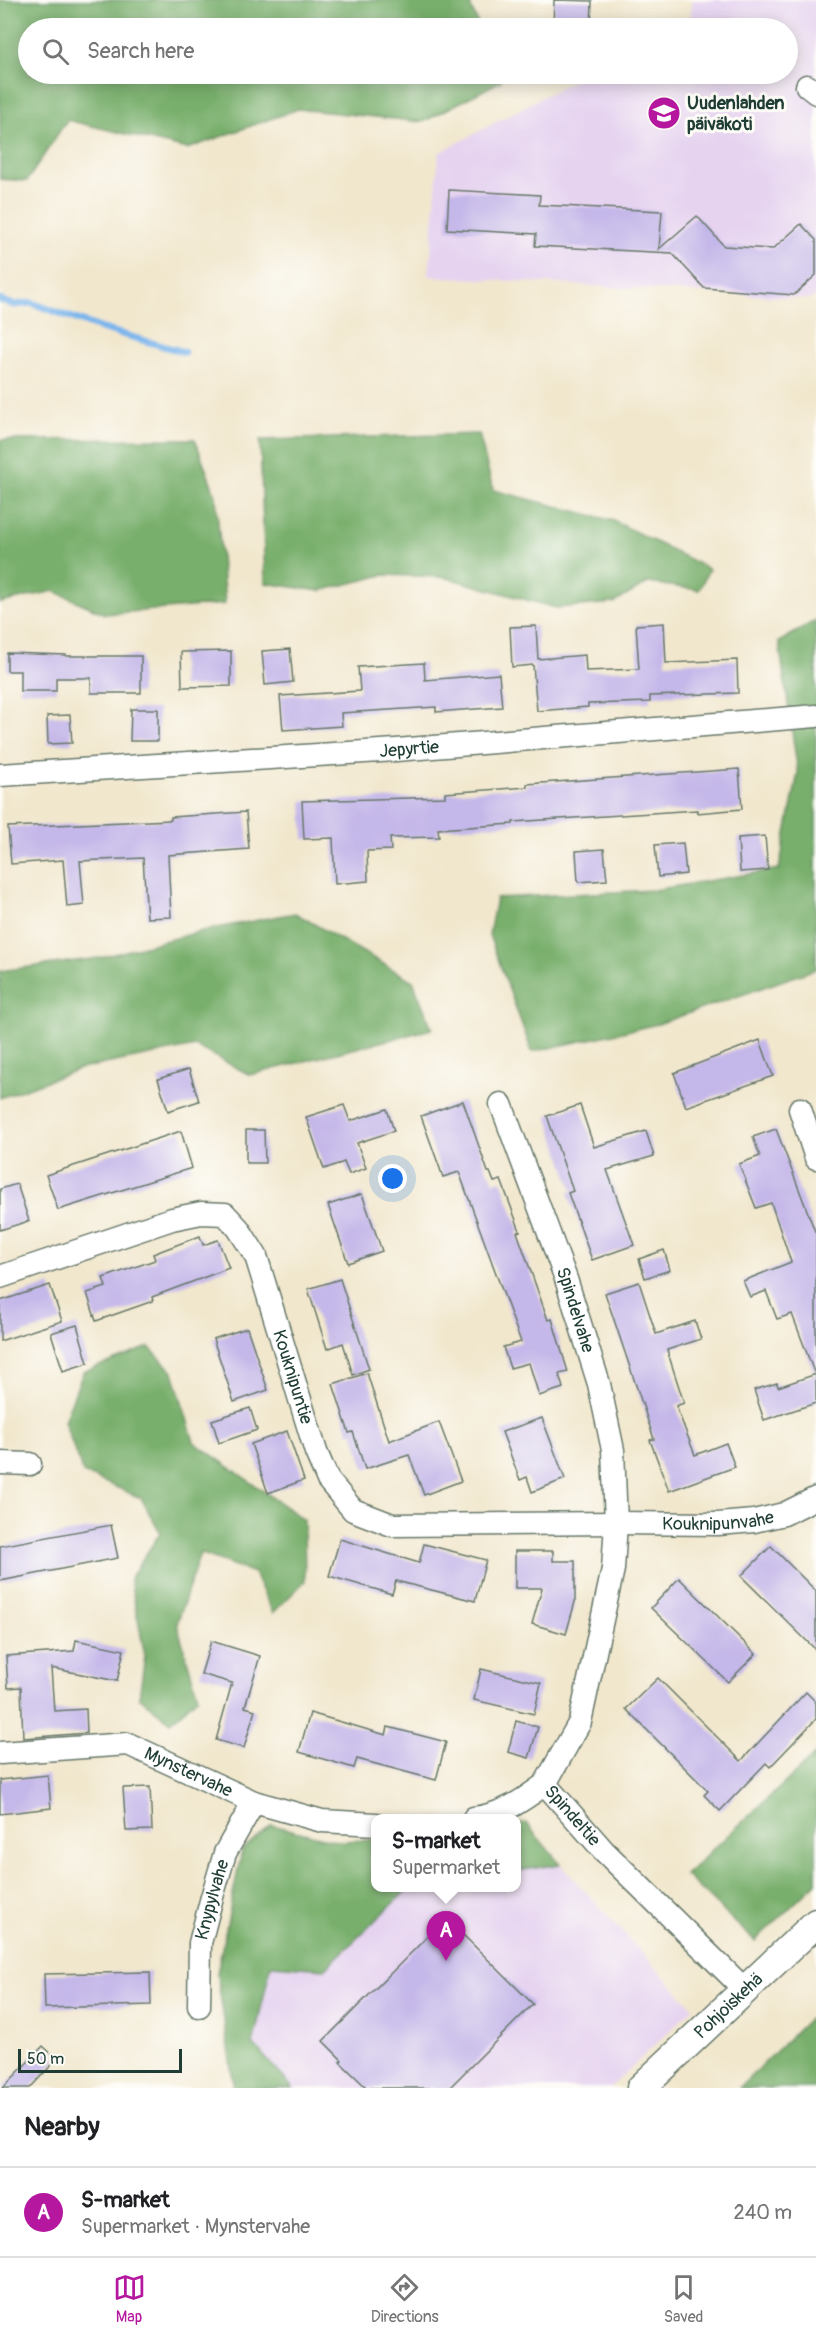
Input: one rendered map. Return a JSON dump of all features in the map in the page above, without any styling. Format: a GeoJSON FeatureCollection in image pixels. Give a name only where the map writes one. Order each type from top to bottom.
{"type":"FeatureCollection","features":[{"type":"Feature","properties":{"kind":"main road","name":"Pohjoiskehä"},"geometry":{"type":"LineString","coordinates":[[641,2088],[816,1923]]}},
{"type":"Feature","properties":{"kind":"street","name":"Jepyrtie"},"geometry":{"type":"LineString","coordinates":[[0,775],[396,750],[816,716]]}},
{"type":"Feature","properties":{"kind":"street","name":"Spindelvahe"},"geometry":{"type":"LineString","coordinates":[[501,1104],[566,1279],[599,1384],[613,1449],[616,1523]]}},
{"type":"Feature","properties":{"kind":"street"},"geometry":{"type":"LineString","coordinates":[[800,1109],[816,1158]]}},
{"type":"Feature","properties":{"kind":"street","name":"Kouknipuntie"},"geometry":{"type":"LineString","coordinates":[[0,1277],[172,1219],[201,1213],[225,1214],[238,1228],[256,1256],[316,1452],[328,1480],[352,1510],[392,1526],[616,1523]]}},
{"type":"Feature","properties":{"kind":"street"},"geometry":{"type":"LineString","coordinates":[[0,1463],[30,1464]]}},
{"type":"Feature","properties":{"kind":"street","name":"Kouknipunvahe"},"geometry":{"type":"LineString","coordinates":[[616,1523],[718,1524],[754,1521],[784,1514],[816,1498]]}},
{"type":"Feature","properties":{"kind":"street","name":"Spindeltie"},"geometry":{"type":"LineString","coordinates":[[616,1523],[614,1569],[580,1722],[545,1784],[604,1851],[745,1990]]}},
{"type":"Feature","properties":{"kind":"street","name":"Mynstervahe"},"geometry":{"type":"LineString","coordinates":[[0,1752],[128,1744],[254,1802],[322,1821],[371,1824]]}},
{"type":"Feature","properties":{"kind":"street"},"geometry":{"type":"LineString","coordinates":[[493,1814],[517,1805],[545,1784]]}},
{"type":"Feature","properties":{"kind":"street","name":"Knypylvahe"},"geometry":{"type":"LineString","coordinates":[[200,2006],[200,1943],[212,1897],[225,1853],[254,1802]]}},
{"type":"Feature","properties":{"kind":"shaded area","name":"Uudenlahden päiväkoti"},"geometry":{"type":"Polygon","coordinates":[[[692,0],[816,0],[816,295],[811,299],[429,276],[439,153],[567,84],[798,84],[798,18],[691,18],[692,0]]]}},
{"type":"Feature","properties":{"kind":"shaded area"},"geometry":{"type":"Polygon","coordinates":[[[560,1864],[693,2008],[610,2088],[293,2088],[253,2045],[271,1965],[325,1969],[405,1892],[521,1892],[521,1870],[560,1864]]]}},
{"type":"Feature","properties":{"kind":"green space"},"geometry":{"type":"Polygon","coordinates":[[[0,0],[468,0],[476,18],[18,18],[18,84],[495,84],[423,122],[298,109],[187,149],[67,120],[27,181],[0,179],[0,0]]]}},
{"type":"Feature","properties":{"kind":"green space"},"geometry":{"type":"Polygon","coordinates":[[[479,434],[493,490],[614,521],[709,569],[699,590],[648,583],[614,603],[556,608],[444,577],[383,575],[320,591],[265,583],[260,440],[479,434]]]}},
{"type":"Feature","properties":{"kind":"green space"},"geometry":{"type":"Polygon","coordinates":[[[195,439],[216,497],[225,604],[105,614],[54,591],[0,603],[0,440],[195,439]]]}},
{"type":"Feature","properties":{"kind":"green space"},"geometry":{"type":"Polygon","coordinates":[[[816,620],[816,969],[658,1024],[532,1052],[489,935],[496,898],[654,890],[779,869],[798,773],[779,642],[816,620]]]}},
{"type":"Feature","properties":{"kind":"green space"},"geometry":{"type":"Polygon","coordinates":[[[295,913],[413,981],[432,1029],[250,1075],[195,1046],[80,1069],[0,1098],[0,971],[99,958],[206,930],[295,913]]]}},
{"type":"Feature","properties":{"kind":"green space"},"geometry":{"type":"Polygon","coordinates":[[[149,1347],[173,1372],[194,1442],[304,1520],[305,1581],[273,1613],[254,1573],[200,1553],[177,1624],[198,1697],[171,1722],[139,1697],[145,1656],[130,1579],[160,1533],[141,1498],[83,1473],[64,1421],[83,1372],[149,1347]]]}},
{"type":"Feature","properties":{"kind":"green space"},"geometry":{"type":"Polygon","coordinates":[[[816,1754],[816,1883],[755,1941],[685,1875],[816,1754]]]}},
{"type":"Feature","properties":{"kind":"green space"},"geometry":{"type":"Polygon","coordinates":[[[526,1823],[560,1864],[521,1870],[521,1824],[526,1823]]]}},
{"type":"Feature","properties":{"kind":"green space"},"geometry":{"type":"Polygon","coordinates":[[[272,1825],[335,1841],[371,1840],[371,1892],[405,1892],[325,1969],[271,1965],[253,2044],[293,2088],[234,2088],[217,1973],[242,1850],[272,1825]]]}},
{"type":"Feature","properties":{"kind":"green space"},"geometry":{"type":"Polygon","coordinates":[[[816,2012],[816,2088],[739,2088],[816,2012]]]}},
{"type":"Feature","properties":{"kind":"building"},"geometry":{"type":"Polygon","coordinates":[[[554,0],[592,1],[591,18],[553,18],[554,0]]]}},
{"type":"Feature","properties":{"kind":"building"},"geometry":{"type":"Polygon","coordinates":[[[449,190],[540,195],[539,205],[662,211],[659,249],[697,216],[724,246],[773,249],[801,224],[816,240],[816,275],[794,295],[704,288],[672,253],[535,246],[536,234],[447,229],[449,190]]]}},
{"type":"Feature","properties":{"kind":"building"},"geometry":{"type":"Polygon","coordinates":[[[664,623],[666,663],[737,660],[738,693],[650,696],[650,702],[588,704],[588,707],[537,711],[533,665],[512,667],[510,627],[536,626],[538,659],[585,655],[586,671],[639,669],[636,625],[664,623]]]}},
{"type":"Feature","properties":{"kind":"building"},"geometry":{"type":"Polygon","coordinates":[[[290,649],[293,682],[265,685],[262,651],[290,649]]]}},
{"type":"Feature","properties":{"kind":"building"},"geometry":{"type":"Polygon","coordinates":[[[231,651],[231,686],[182,687],[181,652],[231,651]]]}},
{"type":"Feature","properties":{"kind":"building"},"geometry":{"type":"Polygon","coordinates":[[[7,653],[141,656],[141,693],[91,693],[91,678],[56,678],[56,691],[20,691],[20,671],[7,671],[7,653]]]}},
{"type":"Feature","properties":{"kind":"building"},"geometry":{"type":"Polygon","coordinates":[[[424,663],[425,680],[499,674],[502,707],[436,712],[436,707],[341,713],[342,726],[283,730],[280,696],[360,691],[358,667],[424,663]]]}},
{"type":"Feature","properties":{"kind":"building"},"geometry":{"type":"Polygon","coordinates":[[[131,709],[158,709],[158,741],[130,741],[131,709]]]}},
{"type":"Feature","properties":{"kind":"building"},"geometry":{"type":"Polygon","coordinates":[[[70,715],[72,743],[48,744],[47,716],[70,715]]]}},
{"type":"Feature","properties":{"kind":"building"},"geometry":{"type":"Polygon","coordinates":[[[739,769],[742,809],[513,822],[513,824],[438,829],[439,837],[390,838],[391,850],[367,851],[368,881],[335,884],[333,838],[304,839],[302,801],[445,797],[445,793],[527,787],[527,784],[739,769]]]}},
{"type":"Feature","properties":{"kind":"building"},"geometry":{"type":"Polygon","coordinates":[[[246,812],[249,849],[168,855],[171,917],[147,918],[143,858],[80,861],[84,905],[67,907],[63,860],[11,864],[8,827],[171,820],[171,817],[246,812]]]}},
{"type":"Feature","properties":{"kind":"building"},"geometry":{"type":"Polygon","coordinates":[[[765,836],[768,870],[740,872],[738,838],[765,836]]]}},
{"type":"Feature","properties":{"kind":"building"},"geometry":{"type":"Polygon","coordinates":[[[683,843],[686,874],[658,877],[655,845],[683,843]]]}},
{"type":"Feature","properties":{"kind":"building"},"geometry":{"type":"Polygon","coordinates":[[[604,849],[607,880],[578,882],[576,851],[604,849]]]}},
{"type":"Feature","properties":{"kind":"building"},"geometry":{"type":"Polygon","coordinates":[[[760,1040],[773,1076],[686,1107],[674,1073],[760,1040]]]}},
{"type":"Feature","properties":{"kind":"building"},"geometry":{"type":"Polygon","coordinates":[[[189,1069],[199,1101],[168,1111],[158,1079],[189,1069]]]}},
{"type":"Feature","properties":{"kind":"building"},"geometry":{"type":"Polygon","coordinates":[[[463,1101],[488,1172],[494,1182],[501,1180],[548,1320],[552,1319],[568,1372],[559,1374],[563,1388],[539,1396],[529,1363],[510,1368],[503,1347],[521,1342],[459,1172],[443,1177],[421,1116],[463,1101]]]}},
{"type":"Feature","properties":{"kind":"building"},"geometry":{"type":"Polygon","coordinates":[[[344,1105],[350,1121],[387,1109],[394,1131],[357,1143],[366,1168],[349,1174],[344,1162],[324,1169],[306,1117],[344,1105]]]}},
{"type":"Feature","properties":{"kind":"building"},"geometry":{"type":"Polygon","coordinates":[[[580,1105],[594,1147],[646,1131],[654,1156],[607,1170],[634,1245],[592,1260],[568,1193],[573,1191],[547,1116],[580,1105]]]}},
{"type":"Feature","properties":{"kind":"building"},"geometry":{"type":"Polygon","coordinates":[[[776,1129],[816,1234],[816,1372],[814,1372],[792,1314],[777,1319],[766,1291],[750,1297],[743,1281],[791,1262],[771,1203],[756,1208],[739,1164],[760,1156],[753,1137],[776,1129]]]}},
{"type":"Feature","properties":{"kind":"building"},"geometry":{"type":"Polygon","coordinates":[[[246,1130],[264,1130],[265,1163],[246,1163],[246,1130]]]}},
{"type":"Feature","properties":{"kind":"building"},"geometry":{"type":"Polygon","coordinates":[[[181,1131],[192,1168],[58,1210],[46,1175],[181,1131]]]}},
{"type":"Feature","properties":{"kind":"building"},"geometry":{"type":"Polygon","coordinates":[[[17,1184],[29,1221],[0,1230],[0,1189],[17,1184]]]}},
{"type":"Feature","properties":{"kind":"building"},"geometry":{"type":"Polygon","coordinates":[[[362,1194],[382,1251],[348,1263],[328,1205],[362,1194]]]}},
{"type":"Feature","properties":{"kind":"building"},"geometry":{"type":"Polygon","coordinates":[[[200,1236],[203,1245],[218,1240],[229,1268],[152,1297],[153,1301],[96,1321],[87,1293],[106,1287],[103,1278],[155,1260],[153,1254],[200,1236]]]}},
{"type":"Feature","properties":{"kind":"building"},"geometry":{"type":"Polygon","coordinates":[[[664,1250],[670,1270],[645,1278],[639,1259],[664,1250]]]}},
{"type":"Feature","properties":{"kind":"building"},"geometry":{"type":"Polygon","coordinates":[[[340,1279],[369,1369],[353,1375],[343,1343],[327,1349],[308,1289],[340,1279]]]}},
{"type":"Feature","properties":{"kind":"building"},"geometry":{"type":"Polygon","coordinates":[[[639,1282],[656,1334],[695,1321],[701,1339],[667,1350],[684,1403],[676,1406],[695,1455],[726,1443],[735,1467],[669,1491],[650,1440],[654,1439],[605,1293],[639,1282]]]}},
{"type":"Feature","properties":{"kind":"building"},"geometry":{"type":"Polygon","coordinates":[[[50,1285],[62,1321],[0,1341],[0,1301],[50,1285]]]}},
{"type":"Feature","properties":{"kind":"building"},"geometry":{"type":"Polygon","coordinates":[[[77,1325],[88,1363],[63,1371],[51,1333],[77,1325]]]}},
{"type":"Feature","properties":{"kind":"building"},"geometry":{"type":"Polygon","coordinates":[[[247,1328],[268,1390],[234,1402],[213,1339],[247,1328]]]}},
{"type":"Feature","properties":{"kind":"building"},"geometry":{"type":"Polygon","coordinates":[[[367,1373],[389,1441],[439,1422],[461,1481],[424,1495],[409,1455],[365,1469],[353,1432],[349,1433],[333,1384],[367,1373]]]}},
{"type":"Feature","properties":{"kind":"building"},"geometry":{"type":"Polygon","coordinates":[[[816,1374],[816,1403],[764,1420],[754,1390],[777,1383],[778,1387],[816,1374]]]}},
{"type":"Feature","properties":{"kind":"building"},"geometry":{"type":"Polygon","coordinates":[[[250,1408],[257,1430],[219,1443],[212,1420],[250,1408]]]}},
{"type":"Feature","properties":{"kind":"building"},"geometry":{"type":"Polygon","coordinates":[[[542,1418],[565,1479],[532,1492],[527,1477],[520,1480],[502,1432],[542,1418]]]}},
{"type":"Feature","properties":{"kind":"building"},"geometry":{"type":"Polygon","coordinates":[[[287,1431],[304,1480],[268,1493],[251,1444],[287,1431]]]}},
{"type":"Feature","properties":{"kind":"building"},"geometry":{"type":"Polygon","coordinates":[[[111,1525],[118,1558],[0,1581],[0,1546],[111,1525]]]}},
{"type":"Feature","properties":{"kind":"building"},"geometry":{"type":"Polygon","coordinates":[[[340,1539],[419,1563],[424,1544],[486,1560],[475,1601],[396,1581],[392,1594],[329,1576],[340,1539]]]}},
{"type":"Feature","properties":{"kind":"building"},"geometry":{"type":"Polygon","coordinates":[[[771,1546],[816,1591],[816,1650],[741,1576],[771,1546]]]}},
{"type":"Feature","properties":{"kind":"building"},"geometry":{"type":"Polygon","coordinates":[[[515,1551],[553,1551],[553,1561],[575,1561],[575,1602],[566,1634],[532,1624],[542,1588],[515,1588],[515,1551]]]}},
{"type":"Feature","properties":{"kind":"building"},"geometry":{"type":"Polygon","coordinates":[[[679,1578],[756,1654],[728,1682],[651,1608],[679,1578]]]}},
{"type":"Feature","properties":{"kind":"building"},"geometry":{"type":"Polygon","coordinates":[[[76,1640],[124,1650],[117,1681],[51,1668],[54,1711],[86,1709],[87,1733],[23,1738],[21,1687],[8,1688],[6,1656],[74,1651],[76,1640]]]}},
{"type":"Feature","properties":{"kind":"building"},"geometry":{"type":"Polygon","coordinates":[[[211,1641],[260,1656],[245,1707],[255,1710],[244,1748],[216,1740],[232,1683],[201,1674],[211,1641]]]}},
{"type":"Feature","properties":{"kind":"building"},"geometry":{"type":"Polygon","coordinates":[[[481,1669],[541,1683],[534,1714],[474,1700],[481,1669]]]}},
{"type":"Feature","properties":{"kind":"building"},"geometry":{"type":"Polygon","coordinates":[[[658,1678],[741,1761],[806,1692],[816,1702],[816,1719],[770,1767],[766,1763],[720,1811],[704,1795],[708,1791],[626,1709],[658,1678]]]}},
{"type":"Feature","properties":{"kind":"building"},"geometry":{"type":"Polygon","coordinates":[[[310,1713],[386,1735],[388,1727],[446,1742],[436,1780],[357,1759],[354,1768],[299,1752],[310,1713]]]}},
{"type":"Feature","properties":{"kind":"building"},"geometry":{"type":"Polygon","coordinates":[[[516,1721],[538,1727],[529,1758],[508,1752],[516,1721]]]}},
{"type":"Feature","properties":{"kind":"building"},"geometry":{"type":"Polygon","coordinates":[[[48,1775],[51,1808],[0,1814],[0,1780],[48,1775]]]}},
{"type":"Feature","properties":{"kind":"building"},"geometry":{"type":"Polygon","coordinates":[[[150,1787],[152,1830],[126,1831],[123,1788],[150,1787]]]}},
{"type":"Feature","properties":{"kind":"building"},"geometry":{"type":"Polygon","coordinates":[[[446,1918],[533,2004],[449,2088],[367,2088],[340,2062],[342,2060],[323,2041],[446,1918]]]}},
{"type":"Feature","properties":{"kind":"building"},"geometry":{"type":"Polygon","coordinates":[[[150,1972],[151,2005],[45,2008],[44,1974],[150,1972]]]}},
{"type":"Feature","properties":{"kind":"building"},"geometry":{"type":"Polygon","coordinates":[[[43,2046],[57,2059],[30,2088],[3,2088],[43,2046]]]}},
{"type":"Feature","properties":{"kind":"waterway"},"geometry":{"type":"LineString","coordinates":[[0,300],[14,305],[32,303],[100,328],[184,352]]}},
{"type":"Feature","properties":{"kind":"place","name":"Uudenlahden päiväkoti"},"geometry":{"type":"Point","coordinates":[664,113]}},
{"type":"Feature","properties":{"kind":"place","name":"S-market"},"geometry":{"type":"Point","coordinates":[446,1961]}}]}
